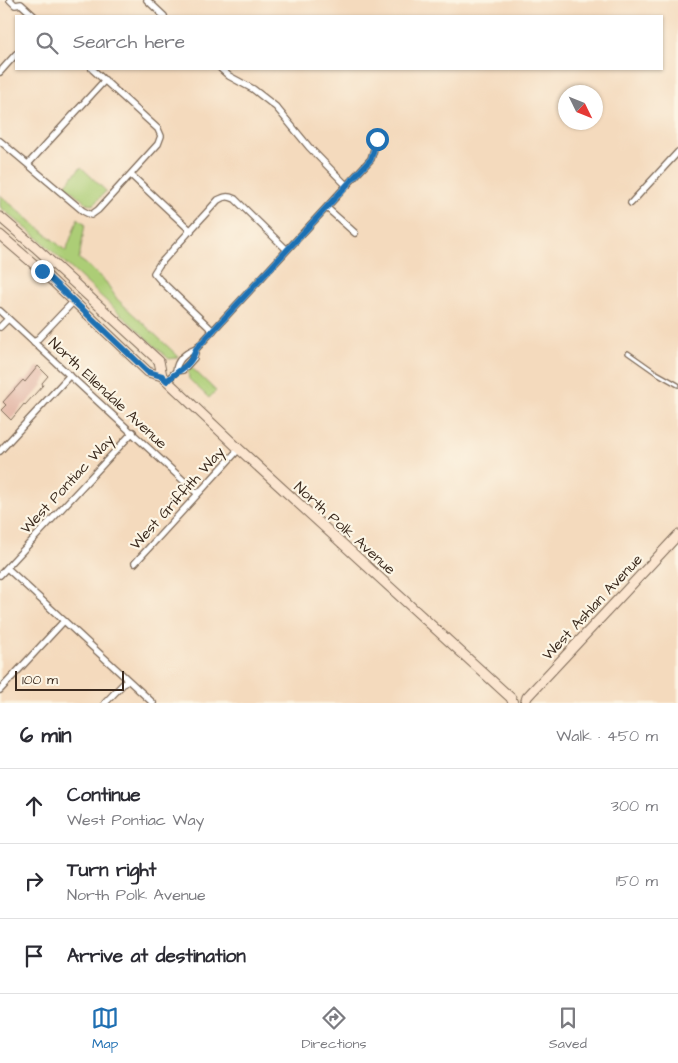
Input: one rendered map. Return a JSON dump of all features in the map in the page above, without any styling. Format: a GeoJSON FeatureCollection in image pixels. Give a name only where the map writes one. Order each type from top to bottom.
{"type":"FeatureCollection","features":[{"type":"Feature","properties":{"kind":"main road","name":"North Polk Avenue"},"geometry":{"type":"LineString","coordinates":[[0,218],[35,247],[159,361],[164,378]]}},
{"type":"Feature","properties":{"kind":"main road","name":"North Polk Avenue"},"geometry":{"type":"LineString","coordinates":[[0,234],[148,372],[164,378],[238,449],[519,701]]}},
{"type":"Feature","properties":{"kind":"main road","name":"West Ashlan Avenue"},"geometry":{"type":"LineString","coordinates":[[519,701],[678,534]]}},
{"type":"Feature","properties":{"kind":"street"},"geometry":{"type":"LineString","coordinates":[[10,0],[16,5],[21,2],[33,15]]}},
{"type":"Feature","properties":{"kind":"street"},"geometry":{"type":"LineString","coordinates":[[147,0],[163,15]]}},
{"type":"Feature","properties":{"kind":"street"},"geometry":{"type":"LineString","coordinates":[[0,72],[15,55]]}},
{"type":"Feature","properties":{"kind":"street"},"geometry":{"type":"LineString","coordinates":[[0,140],[83,210],[91,215],[98,210],[158,144],[162,136],[158,130],[93,70]]}},
{"type":"Feature","properties":{"kind":"street"},"geometry":{"type":"LineString","coordinates":[[222,70],[229,76],[253,89],[276,107],[309,147],[348,186]]}},
{"type":"Feature","properties":{"kind":"street"},"geometry":{"type":"LineString","coordinates":[[28,164],[105,80]]}},
{"type":"Feature","properties":{"kind":"street"},"geometry":{"type":"LineString","coordinates":[[164,378],[176,371],[183,370],[194,358],[196,349],[348,186],[371,159],[377,139]]}},
{"type":"Feature","properties":{"kind":"street"},"geometry":{"type":"LineString","coordinates":[[631,202],[678,152]]}},
{"type":"Feature","properties":{"kind":"street"},"geometry":{"type":"LineString","coordinates":[[131,175],[191,231]]}},
{"type":"Feature","properties":{"kind":"street"},"geometry":{"type":"LineString","coordinates":[[214,331],[154,273],[159,265],[218,200],[226,197],[235,199],[287,250]]}},
{"type":"Feature","properties":{"kind":"street"},"geometry":{"type":"LineString","coordinates":[[327,208],[355,233]]}},
{"type":"Feature","properties":{"kind":"street"},"geometry":{"type":"LineString","coordinates":[[34,343],[74,301]]}},
{"type":"Feature","properties":{"kind":"street","name":"North Ellendale Avenue"},"geometry":{"type":"LineString","coordinates":[[0,311],[198,494]]}},
{"type":"Feature","properties":{"kind":"street"},"geometry":{"type":"LineString","coordinates":[[0,327],[8,319]]}},
{"type":"Feature","properties":{"kind":"street"},"geometry":{"type":"LineString","coordinates":[[0,451],[70,375]]}},
{"type":"Feature","properties":{"kind":"street","name":"West Pontiac Way"},"geometry":{"type":"LineString","coordinates":[[0,576],[132,432]]}},
{"type":"Feature","properties":{"kind":"street","name":"West Griffith Way"},"geometry":{"type":"LineString","coordinates":[[135,563],[238,449]]}},
{"type":"Feature","properties":{"kind":"street"},"geometry":{"type":"LineString","coordinates":[[7,568],[153,703]]}},
{"type":"Feature","properties":{"kind":"street"},"geometry":{"type":"LineString","coordinates":[[0,690],[64,621]]}},
{"type":"Feature","properties":{"kind":"street"},"geometry":{"type":"LineString","coordinates":[[105,703],[127,680]]}},
{"type":"Feature","properties":{"kind":"lane"},"geometry":{"type":"LineString","coordinates":[[628,353],[678,385]]}},
{"type":"Feature","properties":{"kind":"green space"},"geometry":{"type":"Polygon","coordinates":[[[81,167],[106,191],[93,205],[87,204],[65,185],[81,167]]]}},
{"type":"Feature","properties":{"kind":"green space"},"geometry":{"type":"Polygon","coordinates":[[[0,195],[66,251],[78,218],[85,224],[79,259],[106,282],[117,299],[178,356],[169,359],[38,238],[0,207],[0,195]]]}},
{"type":"Feature","properties":{"kind":"green space"},"geometry":{"type":"Polygon","coordinates":[[[191,367],[216,391],[209,398],[189,379],[188,370],[191,367]]]}},
{"type":"Feature","properties":{"kind":"building"},"geometry":{"type":"Polygon","coordinates":[[[38,366],[48,376],[42,383],[43,385],[11,420],[1,410],[6,405],[3,402],[23,380],[25,382],[38,366]]]}},
{"type":"Feature","properties":{"kind":"route"},"geometry":{"type":"LineString","coordinates":[[42,271],[148,372],[162,376],[167,381],[176,371],[183,370],[194,358],[196,349],[348,186],[371,159],[377,139]]}}]}
